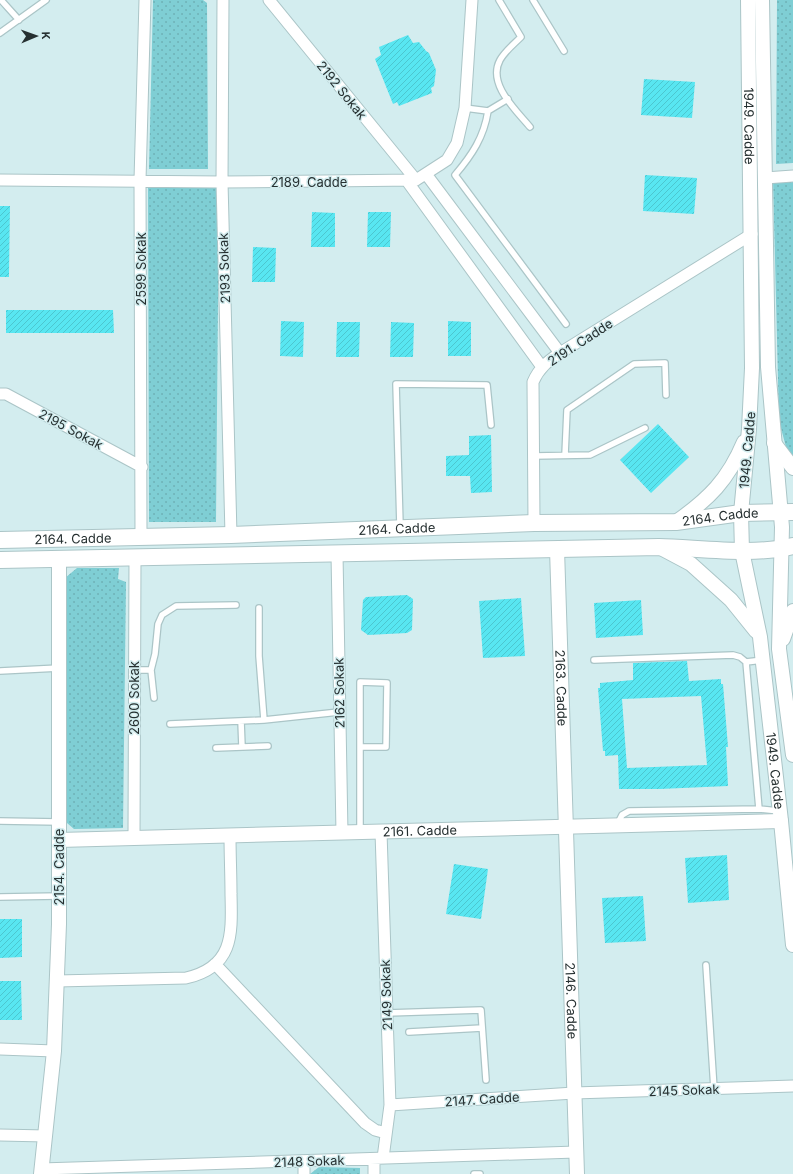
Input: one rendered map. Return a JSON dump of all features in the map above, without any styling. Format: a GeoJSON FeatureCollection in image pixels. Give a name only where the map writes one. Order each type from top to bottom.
{"type":"FeatureCollection","features":[{"type":"Feature","properties":{"kind":"main road","name":"2164. Cadde"},"geometry":{"type":"LineString","coordinates":[[0,540],[231,535],[534,523],[676,522],[740,513],[787,512]]}},
{"type":"Feature","properties":{"kind":"main road","name":"2164. Cadde"},"geometry":{"type":"LineString","coordinates":[[0,560],[659,547],[742,551],[788,547]]}},
{"type":"Feature","properties":{"kind":"street","name":"2599 Sokak"},"geometry":{"type":"LineString","coordinates":[[141,537],[140,180],[145,0]]}},
{"type":"Feature","properties":{"kind":"street","name":"2193 Sokak"},"geometry":{"type":"LineString","coordinates":[[223,0],[222,182],[231,535]]}},
{"type":"Feature","properties":{"kind":"street","name":"2192 Sokak"},"geometry":{"type":"LineString","coordinates":[[270,0],[411,181],[542,367]]}},
{"type":"Feature","properties":{"kind":"street"},"geometry":{"type":"LineString","coordinates":[[411,181],[426,174],[446,160],[457,143],[465,108],[472,0]]}},
{"type":"Feature","properties":{"kind":"street","name":"1949. Cadde"},"geometry":{"type":"LineString","coordinates":[[748,0],[752,234],[752,368],[749,429],[740,513],[742,551],[760,637],[781,816],[793,944]]}},
{"type":"Feature","properties":{"kind":"street","name":"1949. Cadde"},"geometry":{"type":"LineString","coordinates":[[762,0],[768,367],[774,442],[787,512],[788,547],[779,649],[793,755]]}},
{"type":"Feature","properties":{"kind":"street"},"geometry":{"type":"LineString","coordinates":[[426,174],[560,354]]}},
{"type":"Feature","properties":{"kind":"street"},"geometry":{"type":"LineString","coordinates":[[765,178],[793,176]]}},
{"type":"Feature","properties":{"kind":"street","name":"2189. Cadde"},"geometry":{"type":"LineString","coordinates":[[0,180],[140,180],[222,182],[411,181]]}},
{"type":"Feature","properties":{"kind":"street","name":"2191. Cadde"},"geometry":{"type":"LineString","coordinates":[[534,523],[533,382],[542,367],[560,354],[752,234]]}},
{"type":"Feature","properties":{"kind":"street","name":"2195 Sokak"},"geometry":{"type":"LineString","coordinates":[[0,394],[6,394],[142,467]]}},
{"type":"Feature","properties":{"kind":"street"},"geometry":{"type":"LineString","coordinates":[[676,522],[700,504],[720,486],[735,463],[749,429]]}},
{"type":"Feature","properties":{"kind":"street"},"geometry":{"type":"LineString","coordinates":[[774,442],[793,468]]}},
{"type":"Feature","properties":{"kind":"street"},"geometry":{"type":"LineString","coordinates":[[659,547],[691,564],[731,600],[752,624],[760,637]]}},
{"type":"Feature","properties":{"kind":"street","name":"2163. Cadde"},"geometry":{"type":"LineString","coordinates":[[557,549],[566,827]]}},
{"type":"Feature","properties":{"kind":"street","name":"2162 Sokak"},"geometry":{"type":"LineString","coordinates":[[337,554],[342,833]]}},
{"type":"Feature","properties":{"kind":"street","name":"2600 Sokak"},"geometry":{"type":"LineString","coordinates":[[134,838],[135,558]]}},
{"type":"Feature","properties":{"kind":"street","name":"2154. Cadde"},"geometry":{"type":"LineString","coordinates":[[41,1172],[54,1051],[57,981],[59,896],[59,559]]}},
{"type":"Feature","properties":{"kind":"street"},"geometry":{"type":"LineString","coordinates":[[779,649],[793,611]]}},
{"type":"Feature","properties":{"kind":"street","name":"2161. Cadde"},"geometry":{"type":"LineString","coordinates":[[59,840],[566,827],[781,816]]}},
{"type":"Feature","properties":{"kind":"street","name":"2146. Cadde"},"geometry":{"type":"LineString","coordinates":[[566,827],[577,1174]]}},
{"type":"Feature","properties":{"kind":"street","name":"2149 Sokak"},"geometry":{"type":"LineString","coordinates":[[374,1174],[386,1133],[390,1105],[380,832]]}},
{"type":"Feature","properties":{"kind":"street"},"geometry":{"type":"LineString","coordinates":[[57,981],[186,978],[202,973],[215,964],[228,944],[232,929],[230,836]]}},
{"type":"Feature","properties":{"kind":"street"},"geometry":{"type":"LineString","coordinates":[[215,964],[365,1123],[375,1130],[386,1133]]}},
{"type":"Feature","properties":{"kind":"street"},"geometry":{"type":"LineString","coordinates":[[0,1049],[54,1051]]}},
{"type":"Feature","properties":{"kind":"street","name":"2145 Sokak"},"geometry":{"type":"LineString","coordinates":[[574,1093],[793,1086]]}},
{"type":"Feature","properties":{"kind":"street","name":"2147. Cadde"},"geometry":{"type":"LineString","coordinates":[[390,1105],[574,1093]]}},
{"type":"Feature","properties":{"kind":"street"},"geometry":{"type":"LineString","coordinates":[[0,1135],[46,1136]]}},
{"type":"Feature","properties":{"kind":"street","name":"2148 Sokak"},"geometry":{"type":"LineString","coordinates":[[41,1172],[378,1158],[576,1152]]}},
{"type":"Feature","properties":{"kind":"street"},"geometry":{"type":"LineString","coordinates":[[304,1161],[304,1174]]}},
{"type":"Feature","properties":{"kind":"lane"},"geometry":{"type":"LineString","coordinates":[[1,0],[19,20]]}},
{"type":"Feature","properties":{"kind":"lane"},"geometry":{"type":"LineString","coordinates":[[33,0],[38,6]]}},
{"type":"Feature","properties":{"kind":"lane"},"geometry":{"type":"LineString","coordinates":[[0,33],[46,0]]}},
{"type":"Feature","properties":{"kind":"lane"},"geometry":{"type":"LineString","coordinates":[[499,0],[521,37],[502,56],[497,68],[498,81],[508,99],[530,127]]}},
{"type":"Feature","properties":{"kind":"lane"},"geometry":{"type":"LineString","coordinates":[[533,0],[564,51]]}},
{"type":"Feature","properties":{"kind":"lane"},"geometry":{"type":"LineString","coordinates":[[465,108],[488,111],[508,99]]}},
{"type":"Feature","properties":{"kind":"lane"},"geometry":{"type":"LineString","coordinates":[[488,111],[481,139],[471,155],[455,175],[566,324]]}},
{"type":"Feature","properties":{"kind":"lane"},"geometry":{"type":"LineString","coordinates":[[565,455],[567,410],[634,364],[665,363],[666,395]]}},
{"type":"Feature","properties":{"kind":"lane"},"geometry":{"type":"LineString","coordinates":[[400,528],[396,384],[487,385],[491,425]]}},
{"type":"Feature","properties":{"kind":"lane"},"geometry":{"type":"LineString","coordinates":[[534,456],[590,455],[645,428]]}},
{"type":"Feature","properties":{"kind":"lane"},"geometry":{"type":"LineString","coordinates":[[154,698],[151,670],[155,654],[158,624],[166,611],[176,606],[236,605]]}},
{"type":"Feature","properties":{"kind":"lane"},"geometry":{"type":"LineString","coordinates":[[259,608],[259,656],[264,720]]}},
{"type":"Feature","properties":{"kind":"lane"},"geometry":{"type":"LineString","coordinates":[[594,660],[733,655],[740,657],[746,662],[760,809]]}},
{"type":"Feature","properties":{"kind":"lane"},"geometry":{"type":"LineString","coordinates":[[746,662],[762,660]]}},
{"type":"Feature","properties":{"kind":"lane"},"geometry":{"type":"LineString","coordinates":[[0,671],[59,668]]}},
{"type":"Feature","properties":{"kind":"lane"},"geometry":{"type":"LineString","coordinates":[[135,670],[151,670]]}},
{"type":"Feature","properties":{"kind":"lane"},"geometry":{"type":"LineString","coordinates":[[360,747],[386,747],[387,683],[360,682],[360,747],[360,832]]}},
{"type":"Feature","properties":{"kind":"lane"},"geometry":{"type":"LineString","coordinates":[[170,724],[264,720],[339,712]]}},
{"type":"Feature","properties":{"kind":"lane"},"geometry":{"type":"LineString","coordinates":[[241,721],[242,747]]}},
{"type":"Feature","properties":{"kind":"lane"},"geometry":{"type":"LineString","coordinates":[[216,748],[268,746]]}},
{"type":"Feature","properties":{"kind":"lane"},"geometry":{"type":"LineString","coordinates":[[617,825],[619,818],[629,811],[760,809],[781,816]]}},
{"type":"Feature","properties":{"kind":"lane"},"geometry":{"type":"LineString","coordinates":[[0,821],[59,822]]}},
{"type":"Feature","properties":{"kind":"lane"},"geometry":{"type":"LineString","coordinates":[[0,897],[59,896]]}},
{"type":"Feature","properties":{"kind":"lane"},"geometry":{"type":"LineString","coordinates":[[706,965],[714,1089]]}},
{"type":"Feature","properties":{"kind":"lane"},"geometry":{"type":"LineString","coordinates":[[387,1013],[481,1010],[486,1080]]}},
{"type":"Feature","properties":{"kind":"lane"},"geometry":{"type":"LineString","coordinates":[[409,1032],[482,1028]]}},
{"type":"Feature","properties":{"kind":"lane"},"geometry":{"type":"LineString","coordinates":[[474,1174],[480,1174]]}},
{"type":"Feature","properties":{"kind":"shaded area"},"geometry":{"type":"Polygon","coordinates":[[[153,0],[203,0],[207,3],[208,169],[149,169],[153,0]]]}},
{"type":"Feature","properties":{"kind":"shaded area"},"geometry":{"type":"Polygon","coordinates":[[[777,0],[793,0],[793,163],[776,164],[777,0]]]}},
{"type":"Feature","properties":{"kind":"shaded area"},"geometry":{"type":"Polygon","coordinates":[[[793,178],[793,456],[786,447],[779,421],[773,179],[793,178]]]}},
{"type":"Feature","properties":{"kind":"shaded area"},"geometry":{"type":"Polygon","coordinates":[[[148,186],[216,187],[219,191],[216,522],[149,522],[148,186]]]}},
{"type":"Feature","properties":{"kind":"shaded area"},"geometry":{"type":"Polygon","coordinates":[[[77,568],[119,568],[118,579],[126,582],[123,828],[74,829],[67,823],[65,578],[77,568]]]}},
{"type":"Feature","properties":{"kind":"shaded area"},"geometry":{"type":"Polygon","coordinates":[[[319,1167],[360,1168],[360,1174],[310,1174],[319,1167]]]}},
{"type":"Feature","properties":{"kind":"building"},"geometry":{"type":"Polygon","coordinates":[[[408,35],[413,43],[419,42],[429,53],[436,70],[434,86],[431,88],[432,93],[399,106],[397,102],[393,104],[375,59],[381,55],[379,47],[408,35]]]}},
{"type":"Feature","properties":{"kind":"building"},"geometry":{"type":"Polygon","coordinates":[[[644,79],[695,82],[692,118],[641,115],[644,79]]]}},
{"type":"Feature","properties":{"kind":"building"},"geometry":{"type":"Polygon","coordinates":[[[645,175],[697,178],[694,214],[643,211],[645,175]]]}},
{"type":"Feature","properties":{"kind":"building"},"geometry":{"type":"Polygon","coordinates":[[[0,206],[10,206],[9,277],[0,277],[0,206]]]}},
{"type":"Feature","properties":{"kind":"building"},"geometry":{"type":"Polygon","coordinates":[[[312,212],[335,213],[335,247],[311,247],[312,212]]]}},
{"type":"Feature","properties":{"kind":"building"},"geometry":{"type":"Polygon","coordinates":[[[368,212],[391,212],[390,247],[367,247],[368,212]]]}},
{"type":"Feature","properties":{"kind":"building"},"geometry":{"type":"Polygon","coordinates":[[[253,247],[276,248],[275,282],[252,282],[253,247]]]}},
{"type":"Feature","properties":{"kind":"building"},"geometry":{"type":"Polygon","coordinates":[[[6,310],[113,310],[114,333],[6,333],[6,310]]]}},
{"type":"Feature","properties":{"kind":"building"},"geometry":{"type":"Polygon","coordinates":[[[281,321],[304,322],[303,357],[280,356],[281,321]]]}},
{"type":"Feature","properties":{"kind":"building"},"geometry":{"type":"Polygon","coordinates":[[[448,321],[471,322],[471,356],[448,356],[448,321]]]}},
{"type":"Feature","properties":{"kind":"building"},"geometry":{"type":"Polygon","coordinates":[[[337,322],[360,322],[359,357],[336,357],[337,322]]]}},
{"type":"Feature","properties":{"kind":"building"},"geometry":{"type":"Polygon","coordinates":[[[391,322],[414,323],[413,357],[390,357],[391,322]]]}},
{"type":"Feature","properties":{"kind":"building"},"geometry":{"type":"Polygon","coordinates":[[[658,424],[689,457],[651,493],[620,460],[658,424]]]}},
{"type":"Feature","properties":{"kind":"building"},"geometry":{"type":"Polygon","coordinates":[[[491,435],[492,492],[471,493],[470,476],[446,476],[446,456],[469,455],[469,436],[491,435]]]}},
{"type":"Feature","properties":{"kind":"building"},"geometry":{"type":"Polygon","coordinates":[[[407,595],[413,599],[412,630],[407,633],[368,635],[361,630],[363,600],[366,597],[407,595]]]}},
{"type":"Feature","properties":{"kind":"building"},"geometry":{"type":"Polygon","coordinates":[[[521,598],[525,656],[483,658],[479,601],[521,598]]]}},
{"type":"Feature","properties":{"kind":"building"},"geometry":{"type":"Polygon","coordinates":[[[641,600],[643,635],[596,638],[594,603],[641,600]]]}},
{"type":"Feature","properties":{"kind":"building"},"geometry":{"type":"Polygon","coordinates":[[[687,661],[689,681],[721,679],[721,684],[723,684],[728,747],[726,747],[728,786],[619,789],[618,755],[605,756],[605,751],[603,751],[598,688],[600,688],[600,683],[633,680],[633,663],[687,661]],[[701,696],[622,699],[627,768],[707,765],[701,696]]]}},
{"type":"Feature","properties":{"kind":"building"},"geometry":{"type":"Polygon","coordinates":[[[727,855],[729,900],[688,903],[685,858],[727,855]]]}},
{"type":"Feature","properties":{"kind":"building"},"geometry":{"type":"Polygon","coordinates":[[[454,864],[488,869],[481,919],[446,914],[454,864]]]}},
{"type":"Feature","properties":{"kind":"building"},"geometry":{"type":"Polygon","coordinates":[[[643,896],[646,941],[605,943],[602,898],[643,896]]]}},
{"type":"Feature","properties":{"kind":"building"},"geometry":{"type":"Polygon","coordinates":[[[0,919],[22,919],[22,957],[0,958],[0,919]]]}},
{"type":"Feature","properties":{"kind":"building"},"geometry":{"type":"Polygon","coordinates":[[[0,981],[21,981],[22,1020],[0,1020],[0,981]]]}}]}
